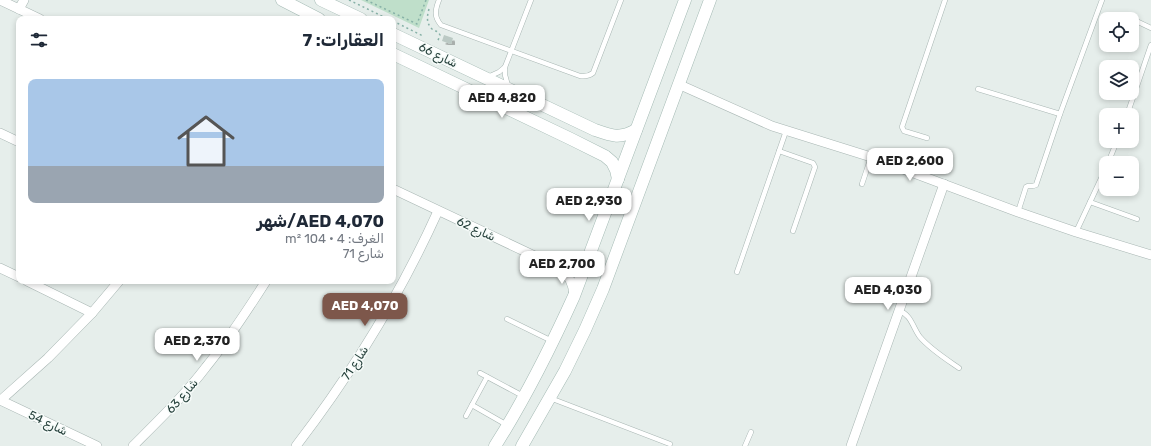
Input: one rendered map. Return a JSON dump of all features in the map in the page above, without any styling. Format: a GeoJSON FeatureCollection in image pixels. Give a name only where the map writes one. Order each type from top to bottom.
{"type":"FeatureCollection","features":[{"type":"Feature","properties":{"kind":"street"},"geometry":{"type":"LineString","coordinates":[[0,0],[34,16]]}},
{"type":"Feature","properties":{"kind":"street"},"geometry":{"type":"LineString","coordinates":[[19,9],[24,0]]}},
{"type":"Feature","properties":{"kind":"street"},"geometry":{"type":"LineString","coordinates":[[282,0],[312,16]]}},
{"type":"Feature","properties":{"kind":"street"},"geometry":{"type":"LineString","coordinates":[[294,0],[301,11]]}},
{"type":"Feature","properties":{"kind":"street"},"geometry":{"type":"LineString","coordinates":[[321,0],[355,16]]}},
{"type":"Feature","properties":{"kind":"street"},"geometry":{"type":"LineString","coordinates":[[495,446],[525,397],[574,296],[685,0]]}},
{"type":"Feature","properties":{"kind":"street"},"geometry":{"type":"LineString","coordinates":[[522,446],[565,371],[603,289],[710,0]]}},
{"type":"Feature","properties":{"kind":"street","name":"شارع 66"},"geometry":{"type":"LineString","coordinates":[[396,35],[595,130],[616,136],[623,136],[636,130]]}},
{"type":"Feature","properties":{"kind":"street","name":"شارع 66"},"geometry":{"type":"LineString","coordinates":[[396,55],[572,138],[605,156],[612,162],[618,179]]}},
{"type":"Feature","properties":{"kind":"street"},"geometry":{"type":"LineString","coordinates":[[678,84],[759,120],[786,130],[871,157],[1076,232],[1151,255]]}},
{"type":"Feature","properties":{"kind":"street"},"geometry":{"type":"LineString","coordinates":[[572,138],[587,144],[595,143],[598,137],[598,133],[595,130]]}},
{"type":"Feature","properties":{"kind":"street"},"geometry":{"type":"LineString","coordinates":[[0,133],[16,141]]}},
{"type":"Feature","properties":{"kind":"street"},"geometry":{"type":"LineString","coordinates":[[851,446],[944,184]]}},
{"type":"Feature","properties":{"kind":"street","name":"شارع 62"},"geometry":{"type":"LineString","coordinates":[[396,190],[560,268],[571,280],[574,288],[574,296]]}},
{"type":"Feature","properties":{"kind":"street","name":"شارع 71"},"geometry":{"type":"LineString","coordinates":[[296,446],[338,390],[362,352],[421,249],[438,211]]}},
{"type":"Feature","properties":{"kind":"street"},"geometry":{"type":"LineString","coordinates":[[560,268],[577,266],[590,256]]}},
{"type":"Feature","properties":{"kind":"street"},"geometry":{"type":"LineString","coordinates":[[0,268],[16,276]]}},
{"type":"Feature","properties":{"kind":"street"},"geometry":{"type":"LineString","coordinates":[[33,284],[92,313]]}},
{"type":"Feature","properties":{"kind":"street"},"geometry":{"type":"LineString","coordinates":[[0,400],[48,358],[92,313],[116,284]]}},
{"type":"Feature","properties":{"kind":"street","name":"شارع 63"},"geometry":{"type":"LineString","coordinates":[[133,446],[165,414],[206,368],[243,318],[264,284]]}},
{"type":"Feature","properties":{"kind":"street","name":"شارع 54"},"geometry":{"type":"LineString","coordinates":[[0,400],[97,446]]}},
{"type":"Feature","properties":{"kind":"lane"},"geometry":{"type":"LineString","coordinates":[[439,0],[435,11],[438,21],[442,25],[585,77],[590,76],[593,73],[621,0]]}},
{"type":"Feature","properties":{"kind":"lane"},"geometry":{"type":"LineString","coordinates":[[510,90],[506,83],[505,67],[531,0]]}},
{"type":"Feature","properties":{"kind":"lane"},"geometry":{"type":"LineString","coordinates":[[927,138],[906,132],[902,129],[902,127],[945,0]]}},
{"type":"Feature","properties":{"kind":"lane"},"geometry":{"type":"LineString","coordinates":[[1018,212],[1026,187],[1036,185],[1060,114],[1102,0]]}},
{"type":"Feature","properties":{"kind":"lane"},"geometry":{"type":"LineString","coordinates":[[1139,22],[1151,28]]}},
{"type":"Feature","properties":{"kind":"lane"},"geometry":{"type":"LineString","coordinates":[[1129,108],[1151,45]]}},
{"type":"Feature","properties":{"kind":"lane"},"geometry":{"type":"LineString","coordinates":[[485,78],[499,72],[505,67]]}},
{"type":"Feature","properties":{"kind":"lane"},"geometry":{"type":"LineString","coordinates":[[978,88],[1060,114]]}},
{"type":"Feature","properties":{"kind":"lane"},"geometry":{"type":"LineString","coordinates":[[737,272],[786,130]]}},
{"type":"Feature","properties":{"kind":"lane"},"geometry":{"type":"LineString","coordinates":[[779,151],[813,163],[815,167],[793,231]]}},
{"type":"Feature","properties":{"kind":"lane"},"geometry":{"type":"LineString","coordinates":[[862,184],[871,157]]}},
{"type":"Feature","properties":{"kind":"lane"},"geometry":{"type":"LineString","coordinates":[[1076,232],[1099,183]]}},
{"type":"Feature","properties":{"kind":"lane"},"geometry":{"type":"LineString","coordinates":[[1090,202],[1137,219]]}},
{"type":"Feature","properties":{"kind":"lane"},"geometry":{"type":"LineString","coordinates":[[899,311],[905,313],[909,317],[916,332],[924,341],[958,368]]}},
{"type":"Feature","properties":{"kind":"lane"},"geometry":{"type":"LineString","coordinates":[[507,319],[553,342]]}},
{"type":"Feature","properties":{"kind":"lane"},"geometry":{"type":"LineString","coordinates":[[480,373],[525,397]]}},
{"type":"Feature","properties":{"kind":"lane"},"geometry":{"type":"LineString","coordinates":[[466,416],[487,377]]}},
{"type":"Feature","properties":{"kind":"lane"},"geometry":{"type":"LineString","coordinates":[[550,398],[670,444]]}},
{"type":"Feature","properties":{"kind":"lane"},"geometry":{"type":"LineString","coordinates":[[472,405],[508,425]]}},
{"type":"Feature","properties":{"kind":"lane"},"geometry":{"type":"LineString","coordinates":[[745,446],[751,432]]}},
{"type":"Feature","properties":{"kind":"path"},"geometry":{"type":"LineString","coordinates":[[349,0],[382,16]]}},
{"type":"Feature","properties":{"kind":"path"},"geometry":{"type":"LineString","coordinates":[[366,0],[417,24],[426,0]]}},
{"type":"Feature","properties":{"kind":"green space"},"geometry":{"type":"Polygon","coordinates":[[[361,0],[429,0],[419,28],[361,0]]]}},
{"type":"Feature","properties":{"kind":"building"},"geometry":{"type":"Polygon","coordinates":[[[444,35],[453,38],[451,44],[442,41],[444,35]]]}}]}
